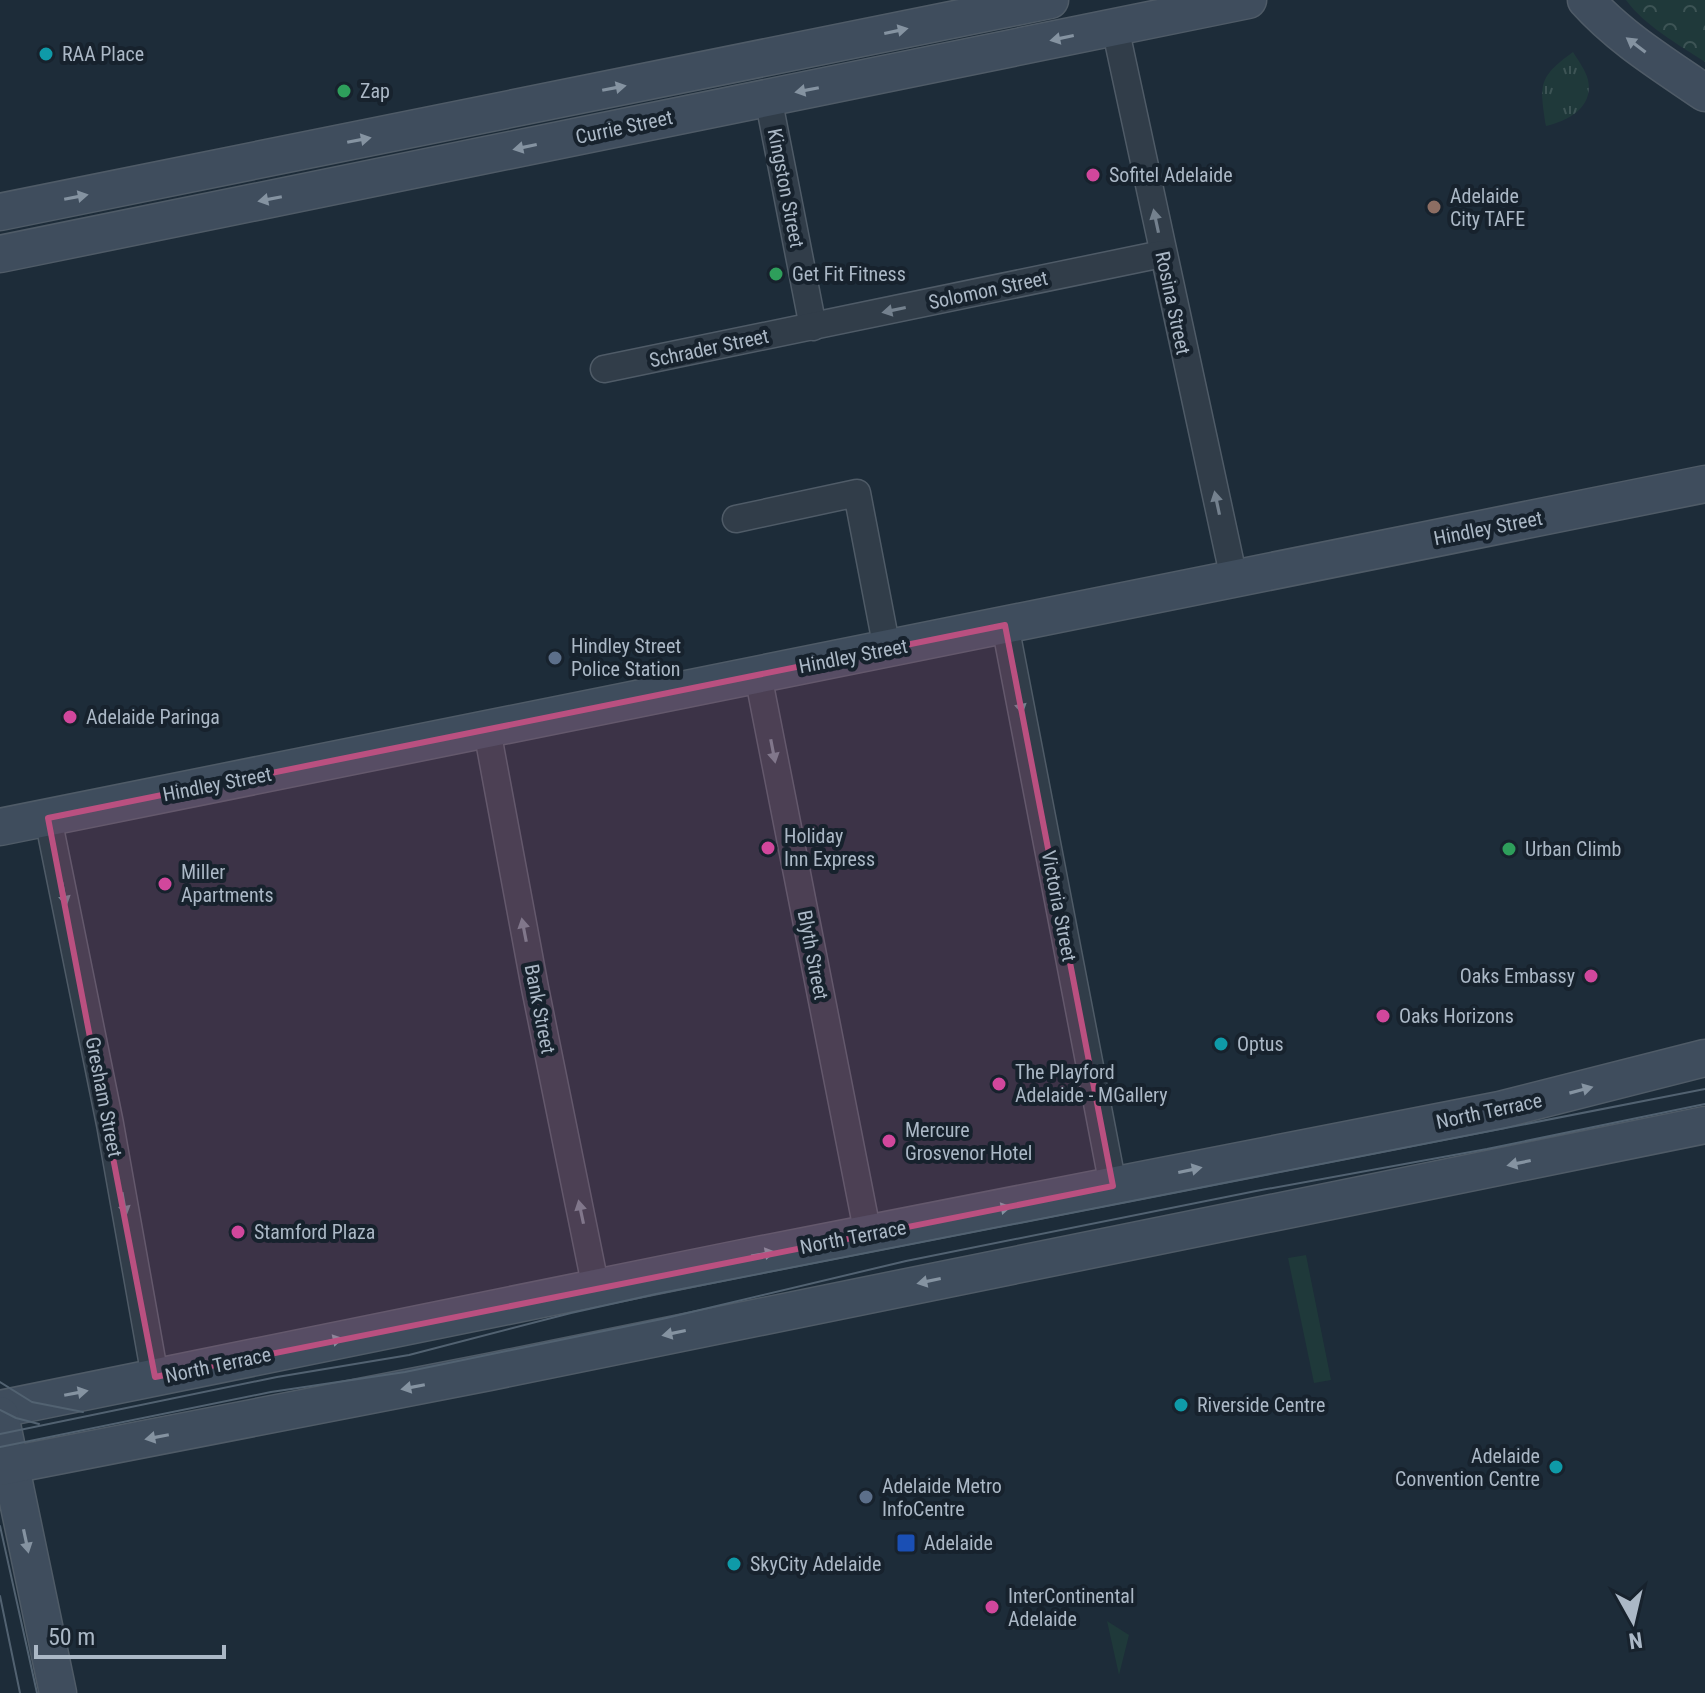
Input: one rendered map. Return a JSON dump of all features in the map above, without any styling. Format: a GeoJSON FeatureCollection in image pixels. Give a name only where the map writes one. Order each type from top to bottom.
{"type":"FeatureCollection","features":[{"type":"Feature","properties":{"kind":"main road","name":"Currie Street"},"geometry":{"type":"LineString","coordinates":[[0,212],[1050,0]]}},
{"type":"Feature","properties":{"kind":"main road","name":"Currie Street"},"geometry":{"type":"LineString","coordinates":[[0,254],[1248,0]]}},
{"type":"Feature","properties":{"kind":"main road"},"geometry":{"type":"LineString","coordinates":[[1586,0],[1617,31],[1698,88]]}},
{"type":"Feature","properties":{"kind":"main road","name":"Hindley Street"},"geometry":{"type":"LineString","coordinates":[[0,827],[1705,484]]}},
{"type":"Feature","properties":{"kind":"main road","name":"North Terrace"},"geometry":{"type":"LineString","coordinates":[[0,1409],[1321,1143],[1500,1110],[1705,1058]]}},
{"type":"Feature","properties":{"kind":"main road"},"geometry":{"type":"LineString","coordinates":[[5,1466],[489,1372],[1705,1125]]}},
{"type":"Feature","properties":{"kind":"main road"},"geometry":{"type":"LineString","coordinates":[[1113,1186],[1125,1244]]}},
{"type":"Feature","properties":{"kind":"main road"},"geometry":{"type":"LineString","coordinates":[[0,1415],[5,1466],[58,1693]]}},
{"type":"Feature","properties":{"kind":"street","name":"Rosina Street"},"geometry":{"type":"LineString","coordinates":[[1115,27],[1234,579]]}},
{"type":"Feature","properties":{"kind":"street","name":"Kingston Street"},"geometry":{"type":"LineString","coordinates":[[768,97],[813,327]]}},
{"type":"Feature","properties":{"kind":"street","name":"Solomon Street"},"geometry":{"type":"LineString","coordinates":[[813,327],[1162,254]]}},
{"type":"Feature","properties":{"kind":"street","name":"Schrader Street"},"geometry":{"type":"LineString","coordinates":[[604,369],[813,327]]}},
{"type":"Feature","properties":{"kind":"street"},"geometry":{"type":"LineString","coordinates":[[736,519],[857,493],[887,649]]}},
{"type":"Feature","properties":{"kind":"street","name":"Victoria Street"},"geometry":{"type":"LineString","coordinates":[[1005,625],[1113,1186]]}},
{"type":"Feature","properties":{"kind":"street","name":"Blyth Street"},"geometry":{"type":"LineString","coordinates":[[758,675],[868,1235]]}},
{"type":"Feature","properties":{"kind":"street","name":"Bank Street"},"geometry":{"type":"LineString","coordinates":[[487,730],[596,1289]]}},
{"type":"Feature","properties":{"kind":"street","name":"Gresham Street"},"geometry":{"type":"LineString","coordinates":[[48,818],[110,1124],[155,1377]]}},
{"type":"Feature","properties":{"kind":"highlighted area"},"geometry":{"type":"Polygon","coordinates":[[[1005,625],[1113,1186],[155,1377],[48,818],[1005,625]]]}},
{"type":"Feature","properties":{"kind":"green space"},"geometry":{"type":"Polygon","coordinates":[[[1626,0],[1705,0],[1705,62],[1652,26],[1626,0]]]}},
{"type":"Feature","properties":{"kind":"green space"},"geometry":{"type":"Polygon","coordinates":[[[1573,52],[1587,77],[1587,98],[1570,117],[1546,126],[1544,83],[1553,69],[1573,52]]]}},
{"type":"Feature","properties":{"kind":"green space"},"geometry":{"type":"Polygon","coordinates":[[[1306,1255],[1331,1380],[1314,1383],[1288,1258],[1306,1255]]]}},
{"type":"Feature","properties":{"kind":"green space"},"geometry":{"type":"Polygon","coordinates":[[[1107,1621],[1129,1635],[1119,1675],[1107,1621]]]}},
{"type":"Feature","properties":{"kind":"tram line"},"geometry":{"type":"LineString","coordinates":[[0,1434],[277,1377],[409,1355],[656,1294],[1705,1089]]}},
{"type":"Feature","properties":{"kind":"tram line"},"geometry":{"type":"LineString","coordinates":[[0,1447],[271,1392],[405,1372],[662,1319],[906,1261],[1705,1104]]}},
{"type":"Feature","properties":{"kind":"tram line"},"geometry":{"type":"LineString","coordinates":[[0,1382],[32,1402],[83,1412]]}},
{"type":"Feature","properties":{"kind":"tram line"},"geometry":{"type":"LineString","coordinates":[[0,1410],[39,1424]]}},
{"type":"Feature","properties":{"kind":"tram line"},"geometry":{"type":"LineString","coordinates":[[0,1526],[37,1693]]}},
{"type":"Feature","properties":{"kind":"tram line"},"geometry":{"type":"LineString","coordinates":[[0,1596],[20,1693]]}},
{"type":"Feature","properties":{"kind":"place","name":"RAA Place"},"geometry":{"type":"Point","coordinates":[46,54]}},
{"type":"Feature","properties":{"kind":"place","name":"Zap"},"geometry":{"type":"Point","coordinates":[344,91]}},
{"type":"Feature","properties":{"kind":"place","name":"Sofitel Adelaide"},"geometry":{"type":"Point","coordinates":[1093,175]}},
{"type":"Feature","properties":{"kind":"place","name":"Adelaide City TAFE"},"geometry":{"type":"Point","coordinates":[1434,207]}},
{"type":"Feature","properties":{"kind":"place","name":"Get Fit Fitness"},"geometry":{"type":"Point","coordinates":[776,274]}},
{"type":"Feature","properties":{"kind":"place","name":"Hindley Street Police Station"},"geometry":{"type":"Point","coordinates":[555,658]}},
{"type":"Feature","properties":{"kind":"place","name":"Adelaide Paringa"},"geometry":{"type":"Point","coordinates":[70,717]}},
{"type":"Feature","properties":{"kind":"place","name":"Holiday Inn Express"},"geometry":{"type":"Point","coordinates":[768,848]}},
{"type":"Feature","properties":{"kind":"place","name":"Urban Climb"},"geometry":{"type":"Point","coordinates":[1509,849]}},
{"type":"Feature","properties":{"kind":"place","name":"Miller Apartments"},"geometry":{"type":"Point","coordinates":[165,884]}},
{"type":"Feature","properties":{"kind":"place","name":"Oaks Embassy"},"geometry":{"type":"Point","coordinates":[1591,976]}},
{"type":"Feature","properties":{"kind":"place","name":"Oaks Horizons"},"geometry":{"type":"Point","coordinates":[1383,1016]}},
{"type":"Feature","properties":{"kind":"place","name":"Optus"},"geometry":{"type":"Point","coordinates":[1221,1044]}},
{"type":"Feature","properties":{"kind":"place","name":"The Playford Adelaide - MGallery"},"geometry":{"type":"Point","coordinates":[999,1084]}},
{"type":"Feature","properties":{"kind":"place","name":"Mercure Grosvenor Hotel"},"geometry":{"type":"Point","coordinates":[889,1141]}},
{"type":"Feature","properties":{"kind":"place","name":"Stamford Plaza"},"geometry":{"type":"Point","coordinates":[238,1232]}},
{"type":"Feature","properties":{"kind":"place","name":"Riverside Centre"},"geometry":{"type":"Point","coordinates":[1181,1405]}},
{"type":"Feature","properties":{"kind":"place","name":"Adelaide Convention Centre"},"geometry":{"type":"Point","coordinates":[1556,1467]}},
{"type":"Feature","properties":{"kind":"place","name":"Adelaide Metro InfoCentre"},"geometry":{"type":"Point","coordinates":[866,1497]}},
{"type":"Feature","properties":{"kind":"place","name":"Adelaide"},"geometry":{"type":"Point","coordinates":[906,1543]}},
{"type":"Feature","properties":{"kind":"place","name":"SkyCity Adelaide"},"geometry":{"type":"Point","coordinates":[734,1564]}},
{"type":"Feature","properties":{"kind":"place","name":"InterContinental Adelaide"},"geometry":{"type":"Point","coordinates":[992,1607]}}]}
